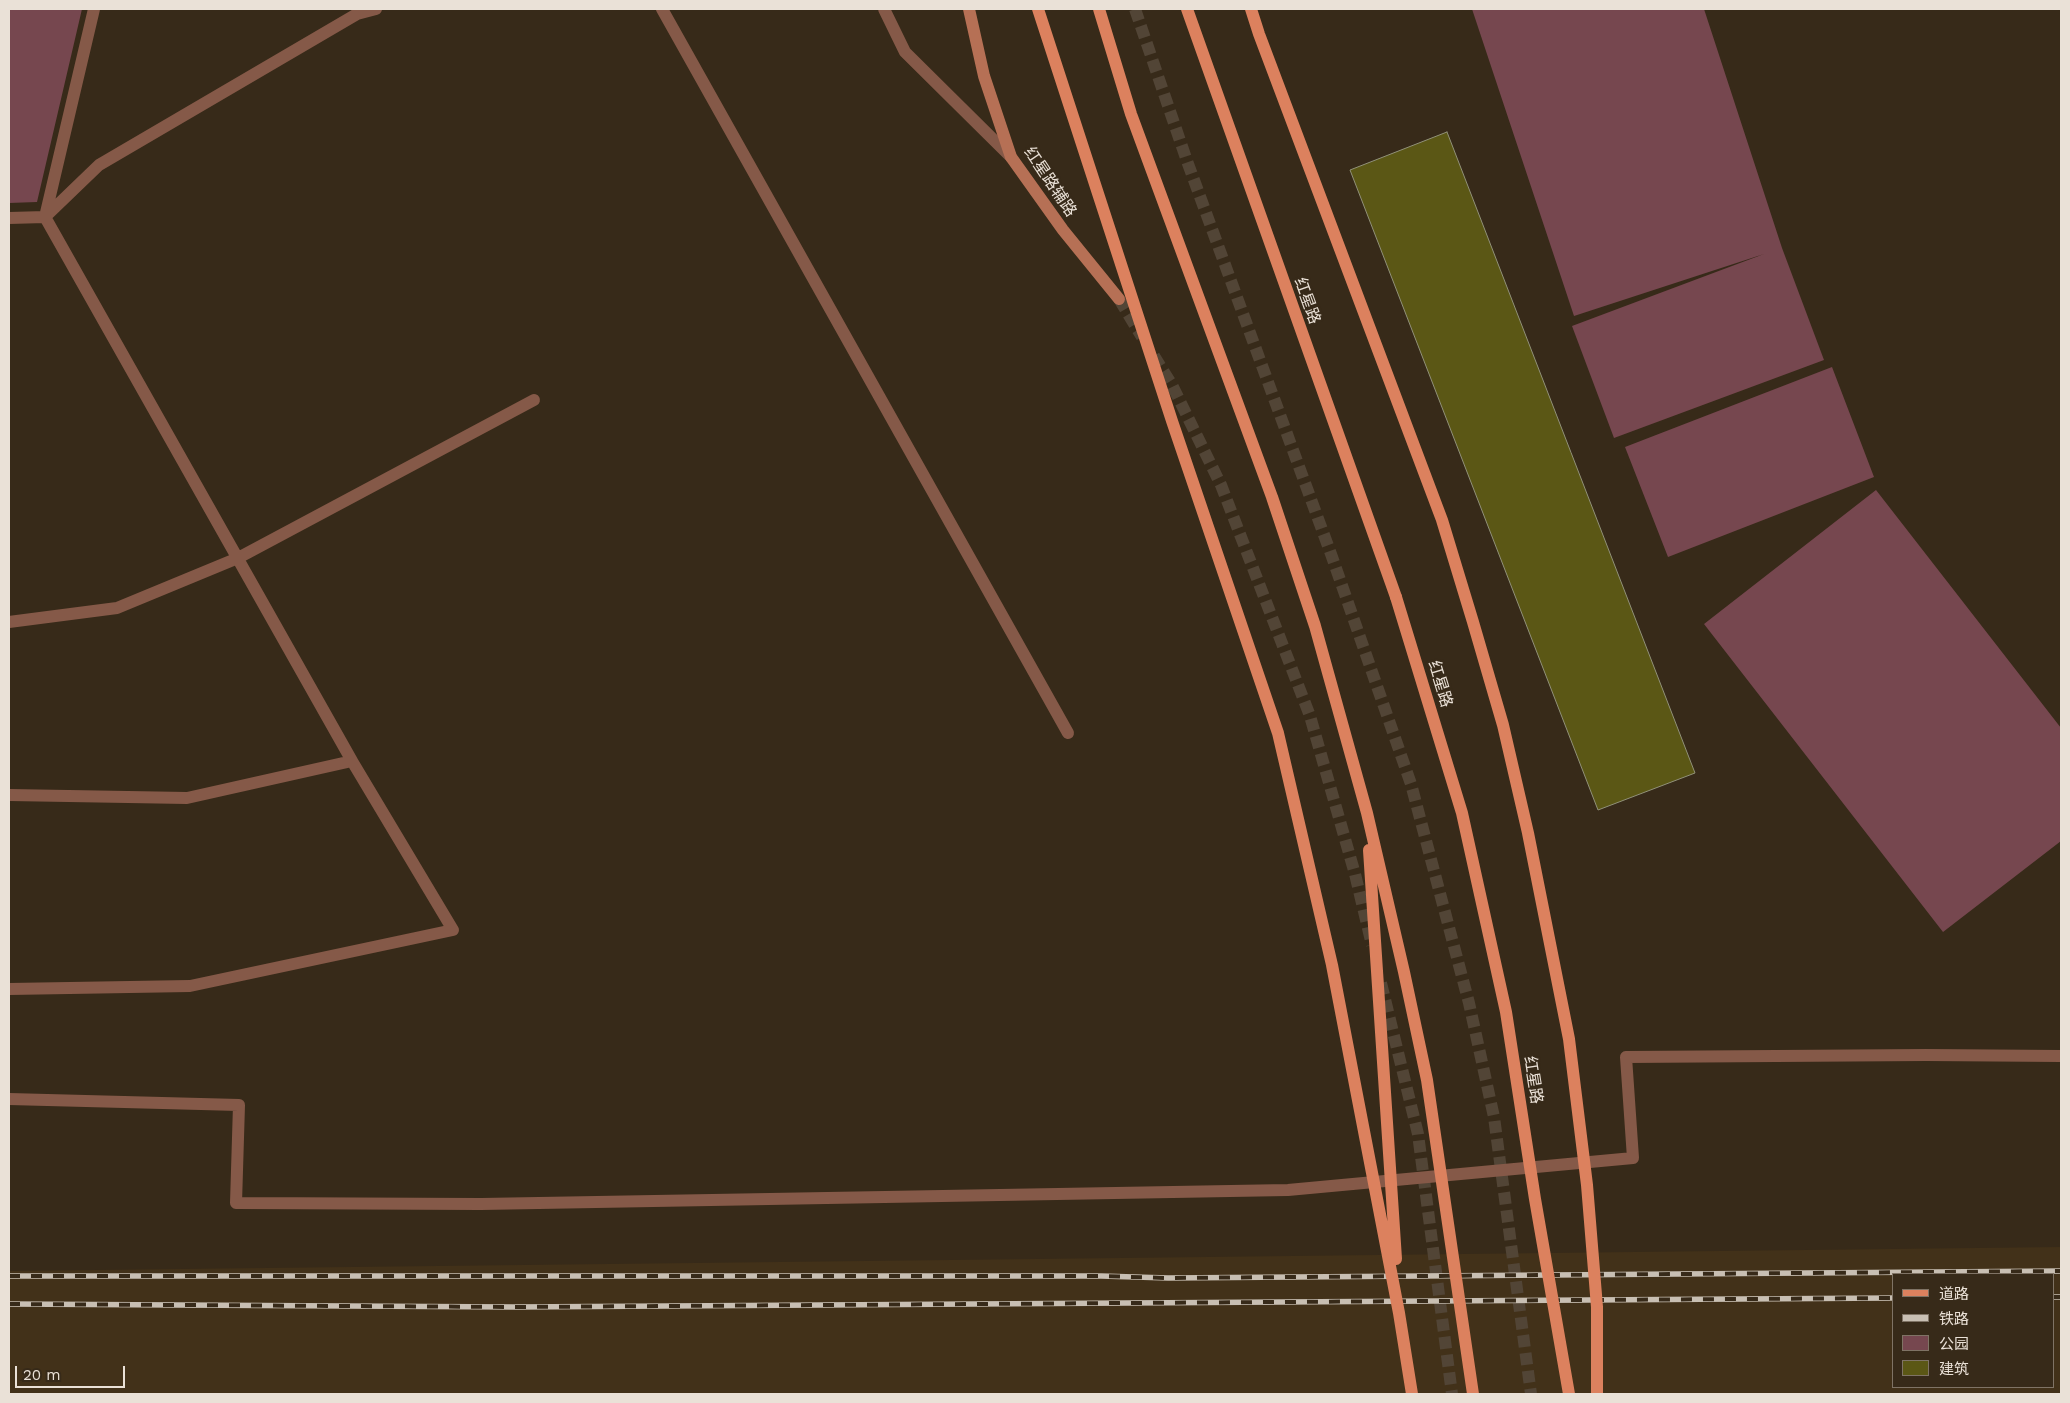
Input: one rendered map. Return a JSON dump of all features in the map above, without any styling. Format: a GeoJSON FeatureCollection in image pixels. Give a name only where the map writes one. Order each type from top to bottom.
{"type":"FeatureCollection","features":[{"type":"Feature","properties":{"kind":"main road","name":"红星路辅路"},"geometry":{"type":"LineString","coordinates":[[969,9],[984,76],[1011,157],[1063,230],[1119,300]]}},
{"type":"Feature","properties":{"kind":"main road"},"geometry":{"type":"LineString","coordinates":[[1038,9],[1175,430],[1278,733],[1332,965],[1399,1313],[1412,1394]]}},
{"type":"Feature","properties":{"kind":"main road"},"geometry":{"type":"LineString","coordinates":[[1099,9],[1131,114],[1275,506],[1315,626],[1367,813],[1427,1080],[1473,1394]]}},
{"type":"Feature","properties":{"kind":"main road","name":"红星路"},"geometry":{"type":"LineString","coordinates":[[1187,9],[1396,597],[1462,813],[1506,1012],[1535,1199],[1569,1394]]}},
{"type":"Feature","properties":{"kind":"main road"},"geometry":{"type":"LineString","coordinates":[[1251,9],[1442,520],[1503,725],[1528,833],[1569,1039],[1593,1251],[1597,1307],[1597,1394]]}},
{"type":"Feature","properties":{"kind":"main road"},"geometry":{"type":"LineString","coordinates":[[1367,813],[1399,1313]]}},
{"type":"Feature","properties":{"kind":"street"},"geometry":{"type":"LineString","coordinates":[[9,989],[190,986],[454,930],[352,761],[45,217],[94,9]]}},
{"type":"Feature","properties":{"kind":"street"},"geometry":{"type":"LineString","coordinates":[[9,218],[45,217],[98,166],[357,14],[376,9]]}},
{"type":"Feature","properties":{"kind":"street"},"geometry":{"type":"LineString","coordinates":[[662,9],[1068,733]]}},
{"type":"Feature","properties":{"kind":"street"},"geometry":{"type":"LineString","coordinates":[[884,9],[905,52],[1011,157]]}},
{"type":"Feature","properties":{"kind":"street"},"geometry":{"type":"LineString","coordinates":[[9,622],[118,608],[238,558],[534,400]]}},
{"type":"Feature","properties":{"kind":"street"},"geometry":{"type":"LineString","coordinates":[[9,795],[188,798],[352,761]]}},
{"type":"Feature","properties":{"kind":"street"},"geometry":{"type":"LineString","coordinates":[[9,1099],[239,1104],[236,1203],[491,1204],[1278,1190],[1633,1158],[1626,1057],[2061,1056]]}},
{"type":"Feature","properties":{"kind":"shaded area"},"geometry":{"type":"Polygon","coordinates":[[[2061,1247],[2061,1394],[9,1394],[9,1271],[2061,1247]]]}},
{"type":"Feature","properties":{"kind":"green space"},"geometry":{"type":"Polygon","coordinates":[[[9,9],[82,9],[37,202],[9,203],[9,9]]]}},
{"type":"Feature","properties":{"kind":"green space"},"geometry":{"type":"Polygon","coordinates":[[[1472,9],[1704,9],[1782,248],[1824,360],[1614,438],[1572,326],[1764,254],[1574,316],[1472,9]]]}},
{"type":"Feature","properties":{"kind":"green space"},"geometry":{"type":"Polygon","coordinates":[[[1832,367],[1874,477],[1668,557],[1625,447],[1832,367]]]}},
{"type":"Feature","properties":{"kind":"green space"},"geometry":{"type":"Polygon","coordinates":[[[1876,490],[2061,728],[2061,841],[1943,932],[1704,624],[1876,490]]]}},
{"type":"Feature","properties":{"kind":"building"},"geometry":{"type":"Polygon","coordinates":[[[1447,132],[1695,773],[1598,810],[1350,170],[1447,132]]]}},
{"type":"Feature","properties":{"kind":"tunnel"},"geometry":{"type":"LineString","coordinates":[[1135,9],[1187,161],[1331,554],[1411,784],[1469,1003],[1494,1117],[1531,1394]]}},
{"type":"Feature","properties":{"kind":"tunnel"},"geometry":{"type":"LineString","coordinates":[[1119,299],[1142,337]]}},
{"type":"Feature","properties":{"kind":"tunnel"},"geometry":{"type":"LineString","coordinates":[[1154,356],[1172,385],[1221,485],[1310,716],[1355,874],[1372,945]]}},
{"type":"Feature","properties":{"kind":"tunnel"},"geometry":{"type":"LineString","coordinates":[[1381,983],[1418,1134],[1452,1394]]}},
{"type":"Feature","properties":{"kind":"railway"},"geometry":{"type":"LineString","coordinates":[[9,1276],[1101,1276],[1168,1278],[2061,1271]]}},
{"type":"Feature","properties":{"kind":"railway"},"geometry":{"type":"LineString","coordinates":[[2055,1297],[2061,1297]]}},
{"type":"Feature","properties":{"kind":"railway"},"geometry":{"type":"LineString","coordinates":[[9,1304],[515,1307],[1892,1298]]}}]}
